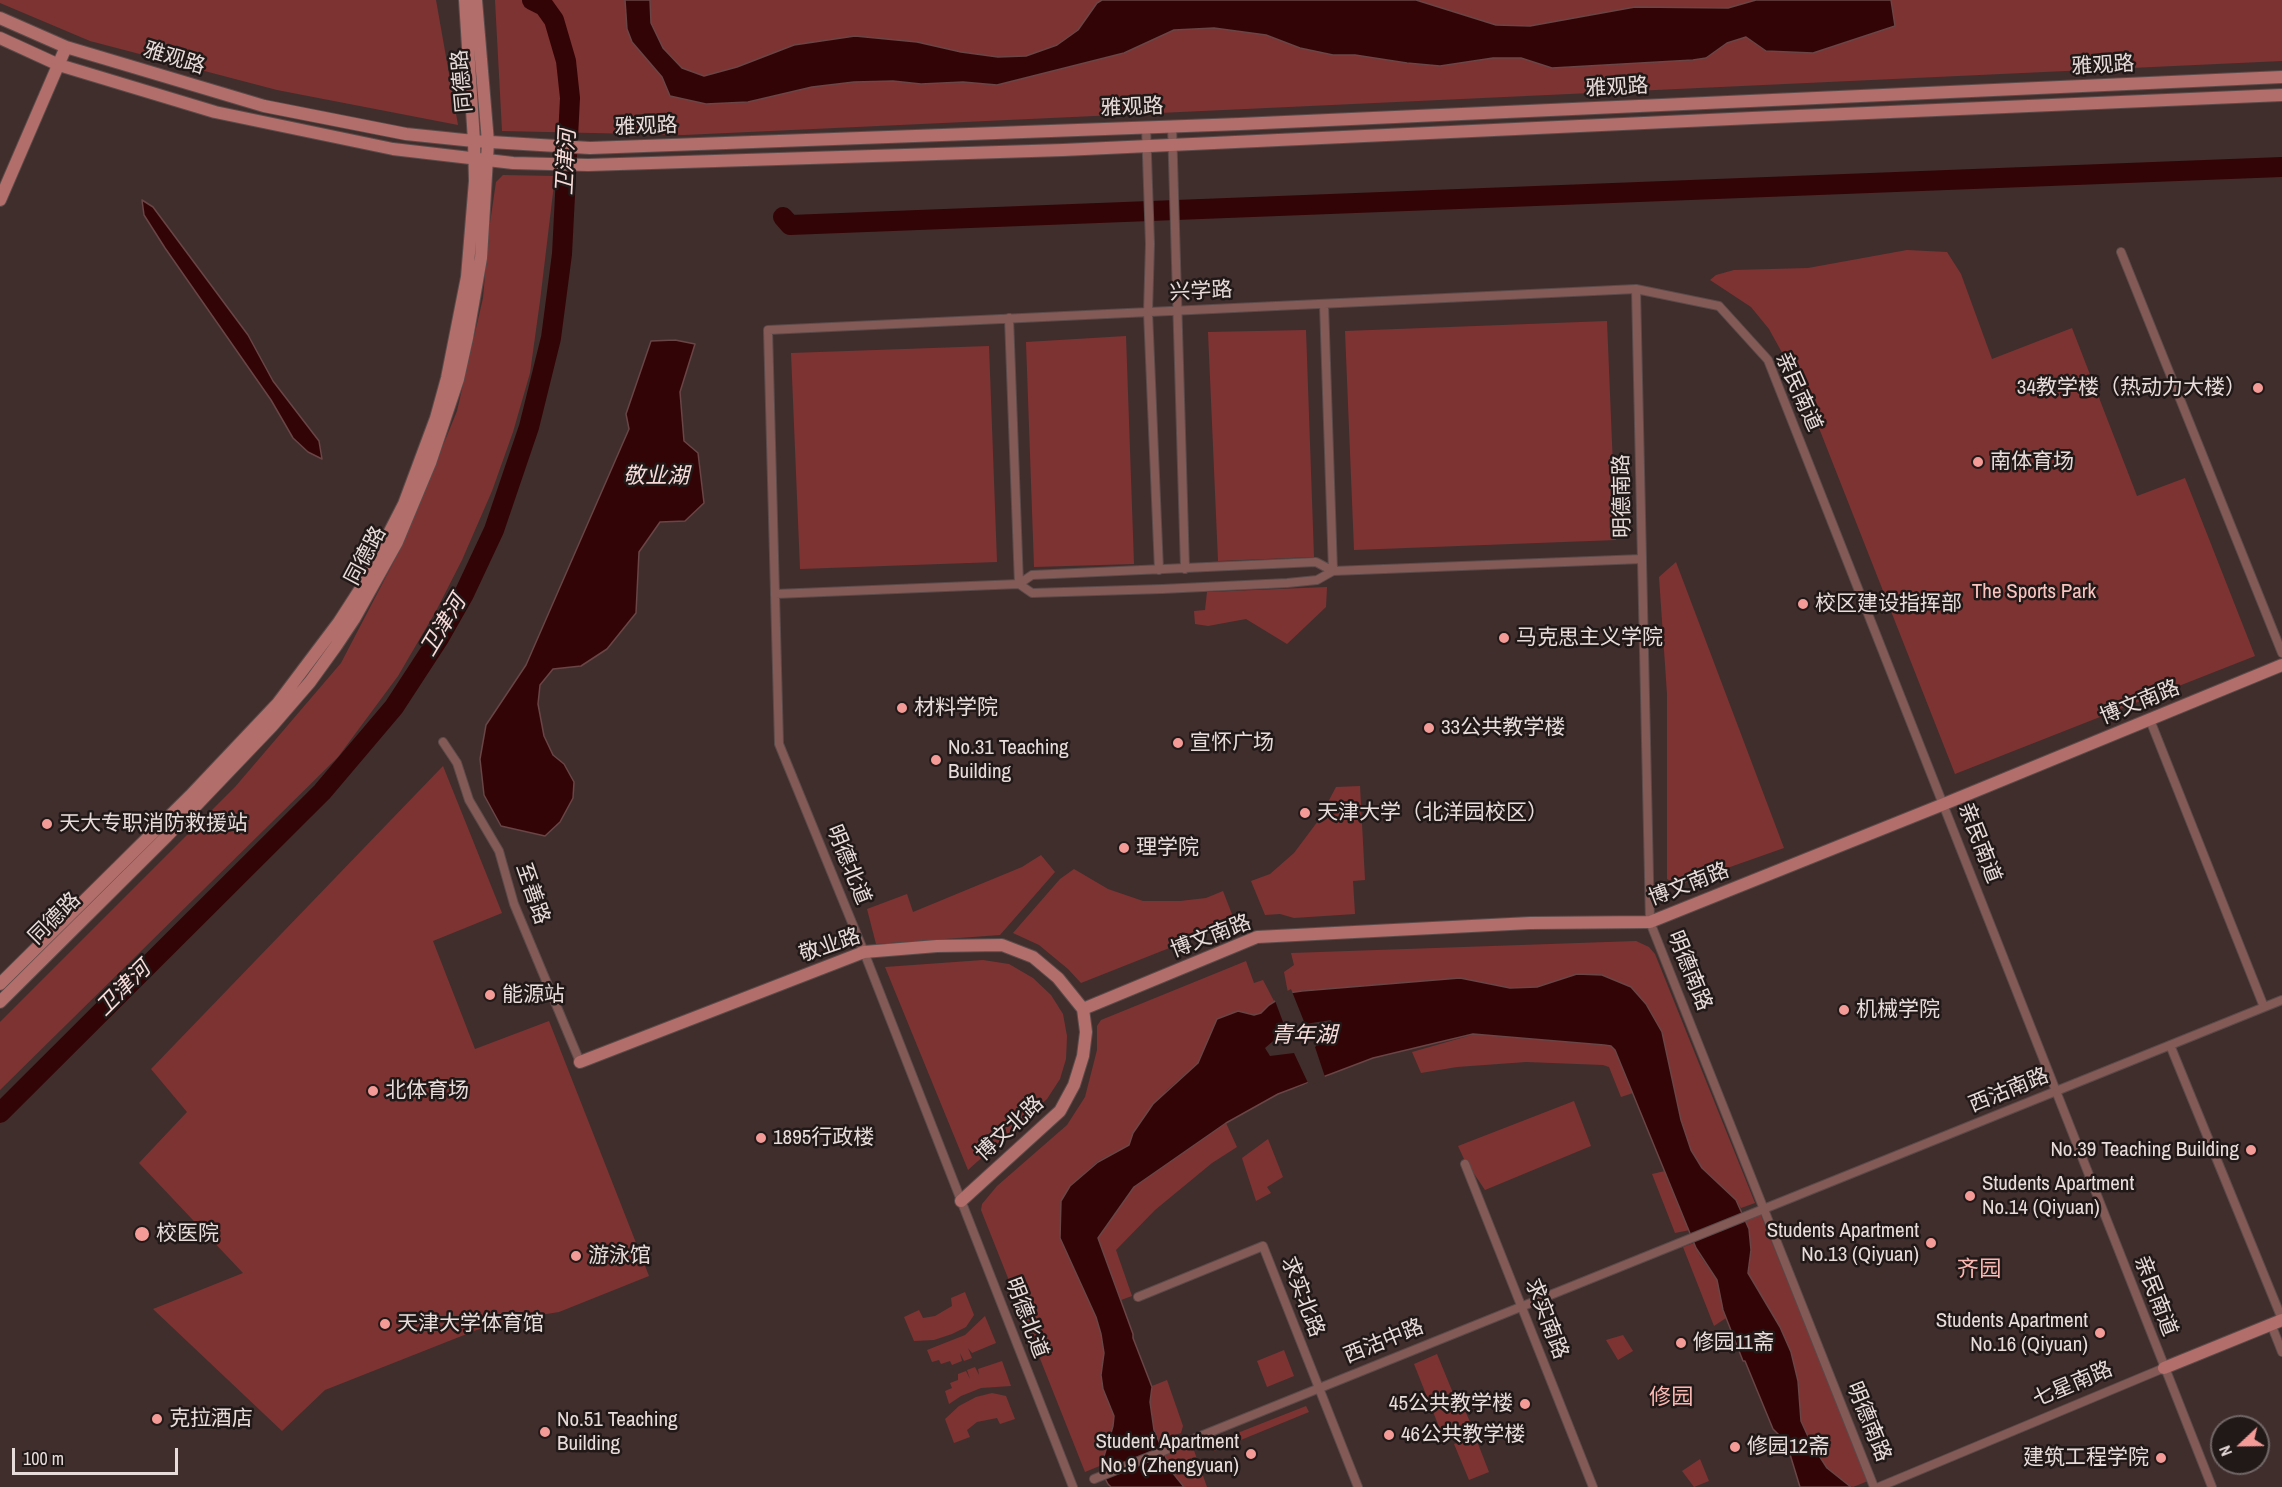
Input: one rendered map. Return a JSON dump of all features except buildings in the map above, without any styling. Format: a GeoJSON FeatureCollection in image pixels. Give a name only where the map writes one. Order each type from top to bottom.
{"type":"FeatureCollection","features":[{"type":"Feature","properties":{"kind":"main road","name":"同德路"},"geometry":{"type":"LineString","coordinates":[[0,1002],[252,749],[310,682],[360,608],[397,542],[445,422],[458,379],[481,258],[488,142],[472,18],[465,0]]}},
{"type":"Feature","properties":{"kind":"main road","name":"同德路"},"geometry":{"type":"LineString","coordinates":[[0,984],[197,789],[278,703],[333,631],[361,588],[395,522],[420,464],[447,378],[467,277],[475,182],[472,18],[476,0]]}},
{"type":"Feature","properties":{"kind":"main road","name":"雅观路"},"geometry":{"type":"LineString","coordinates":[[0,18],[66,47],[264,106],[406,134],[474,141],[590,148],[1172,126],[2282,77]]}},
{"type":"Feature","properties":{"kind":"main road","name":"雅观路"},"geometry":{"type":"LineString","coordinates":[[0,38],[59,65],[215,112],[393,149],[513,163],[588,165],[1173,145],[2282,96]]}},
{"type":"Feature","properties":{"kind":"main road"},"geometry":{"type":"LineString","coordinates":[[0,200],[66,47]]}},
{"type":"Feature","properties":{"kind":"main road","name":"博文南路"},"geometry":{"type":"LineString","coordinates":[[1083,1009],[1257,937],[1530,923],[1650,922],[2282,665]]}},
{"type":"Feature","properties":{"kind":"main road","name":"敬业路"},"geometry":{"type":"LineString","coordinates":[[580,1062],[864,952],[937,946],[1002,945],[1033,957],[1058,978],[1083,1009]]}},
{"type":"Feature","properties":{"kind":"main road","name":"博文北路"},"geometry":{"type":"LineString","coordinates":[[961,1201],[1060,1110],[1074,1085],[1083,1056],[1086,1032],[1083,1009]]}},
{"type":"Feature","properties":{"kind":"main road","name":"七星南路"},"geometry":{"type":"LineString","coordinates":[[2164,1368],[2278,1321]]}},
{"type":"Feature","properties":{"kind":"street"},"geometry":{"type":"LineString","coordinates":[[1172,126],[1185,569]]}},
{"type":"Feature","properties":{"kind":"street"},"geometry":{"type":"LineString","coordinates":[[1146,127],[1150,244],[1148,312],[1159,570]]}},
{"type":"Feature","properties":{"kind":"street"},"geometry":{"type":"LineString","coordinates":[[2121,252],[2282,653]]}},
{"type":"Feature","properties":{"kind":"street","name":"兴学路"},"geometry":{"type":"LineString","coordinates":[[768,330],[1636,289]]}},
{"type":"Feature","properties":{"kind":"street","name":"明德南路"},"geometry":{"type":"LineString","coordinates":[[1636,289],[1650,922],[1874,1487]]}},
{"type":"Feature","properties":{"kind":"street","name":"亲民南道"},"geometry":{"type":"LineString","coordinates":[[1636,289],[1719,306],[1768,360],[2212,1487]]}},
{"type":"Feature","properties":{"kind":"street"},"geometry":{"type":"LineString","coordinates":[[1324,304],[1333,572]]}},
{"type":"Feature","properties":{"kind":"street"},"geometry":{"type":"LineString","coordinates":[[1009,318],[1019,584]]}},
{"type":"Feature","properties":{"kind":"street","name":"明德北道"},"geometry":{"type":"LineString","coordinates":[[768,330],[778,744],[864,952],[1073,1487]]}},
{"type":"Feature","properties":{"kind":"street"},"geometry":{"type":"LineString","coordinates":[[1019,584],[1032,593],[1162,590],[1317,580],[1333,572],[1642,559]]}},
{"type":"Feature","properties":{"kind":"street"},"geometry":{"type":"LineString","coordinates":[[775,594],[1019,584],[1032,575],[1316,562],[1333,572]]}},
{"type":"Feature","properties":{"kind":"street"},"geometry":{"type":"LineString","coordinates":[[2150,720],[2264,1007]]}},
{"type":"Feature","properties":{"kind":"street","name":"至善路"},"geometry":{"type":"LineString","coordinates":[[443,742],[458,763],[470,800],[499,851],[514,904],[580,1062]]}},
{"type":"Feature","properties":{"kind":"street","name":"西沽南路"},"geometry":{"type":"LineString","coordinates":[[1687,1239],[2282,1000]]}},
{"type":"Feature","properties":{"kind":"street"},"geometry":{"type":"LineString","coordinates":[[2170,1045],[2278,1321],[2282,1352]]}},
{"type":"Feature","properties":{"kind":"street","name":"求实南路"},"geometry":{"type":"LineString","coordinates":[[1465,1164],[1593,1487]]}},
{"type":"Feature","properties":{"kind":"street","name":"西沽中路"},"geometry":{"type":"LineString","coordinates":[[1094,1479],[1687,1239]]}},
{"type":"Feature","properties":{"kind":"street","name":"求实北路"},"geometry":{"type":"LineString","coordinates":[[1138,1297],[1263,1246],[1358,1487]]}},
{"type":"Feature","properties":{"kind":"street","name":"七星南路"},"geometry":{"type":"LineString","coordinates":[[1879,1487],[2164,1368]]}},
{"type":"Feature","properties":{"kind":"green space"},"geometry":{"type":"Polygon","coordinates":[[[0,0],[436,0],[458,125],[277,90],[90,41],[0,3],[0,0]]]}},
{"type":"Feature","properties":{"kind":"green space"},"geometry":{"type":"Polygon","coordinates":[[[495,0],[2282,0],[2282,61],[684,135],[502,131],[495,0]]]}},
{"type":"Feature","properties":{"kind":"green space"},"geometry":{"type":"Polygon","coordinates":[[[503,175],[555,176],[530,373],[513,432],[492,491],[462,560],[436,611],[398,676],[338,757],[0,1090],[0,1022],[235,787],[341,663],[402,546],[457,411],[483,298],[496,182],[503,175]]]}},
{"type":"Feature","properties":{"kind":"green space","name":"The Sports Park"},"geometry":{"type":"Polygon","coordinates":[[[1907,250],[1947,252],[1961,274],[1992,359],[2072,328],[2137,496],[2185,478],[2255,656],[1955,774],[1819,428],[1827,424],[1814,429],[1785,358],[1769,329],[1751,307],[1710,280],[1716,275],[1734,270],[1808,268],[1907,250]]]}},
{"type":"Feature","properties":{"kind":"green space"},"geometry":{"type":"Polygon","coordinates":[[[1607,321],[1616,540],[1354,550],[1345,331],[1607,321]]]}},
{"type":"Feature","properties":{"kind":"green space"},"geometry":{"type":"Polygon","coordinates":[[[1306,330],[1314,557],[1218,561],[1208,332],[1306,330]]]}},
{"type":"Feature","properties":{"kind":"green space"},"geometry":{"type":"Polygon","coordinates":[[[1126,336],[1134,564],[1034,567],[1026,342],[1126,336]]]}},
{"type":"Feature","properties":{"kind":"green space"},"geometry":{"type":"Polygon","coordinates":[[[989,346],[997,562],[800,569],[791,353],[989,346]]]}},
{"type":"Feature","properties":{"kind":"green space"},"geometry":{"type":"Polygon","coordinates":[[[1676,562],[1784,848],[1679,885],[1667,879],[1667,694],[1659,577],[1676,562]]]}},
{"type":"Feature","properties":{"kind":"green space"},"geometry":{"type":"Polygon","coordinates":[[[1327,587],[1326,607],[1287,644],[1246,619],[1208,626],[1195,624],[1194,611],[1205,610],[1207,592],[1327,587]]]}},
{"type":"Feature","properties":{"kind":"green space","name":"北体育场"},"geometry":{"type":"Polygon","coordinates":[[[443,766],[502,913],[433,941],[475,1049],[549,1021],[649,1276],[559,1312],[497,1322],[325,1390],[282,1431],[153,1309],[243,1273],[139,1163],[187,1112],[151,1069],[443,766]]]}},
{"type":"Feature","properties":{"kind":"green space"},"geometry":{"type":"Polygon","coordinates":[[[1360,786],[1365,880],[1353,881],[1355,914],[1294,918],[1280,914],[1265,915],[1251,881],[1270,874],[1294,853],[1318,821],[1336,787],[1360,786]]]}},
{"type":"Feature","properties":{"kind":"green space"},"geometry":{"type":"Polygon","coordinates":[[[1041,855],[1055,872],[1000,935],[876,944],[867,909],[907,894],[913,912],[1022,867],[1041,855]]]}},
{"type":"Feature","properties":{"kind":"green space"},"geometry":{"type":"Polygon","coordinates":[[[1074,869],[1108,889],[1143,901],[1206,898],[1223,891],[1235,922],[1081,983],[1039,945],[1013,933],[1060,879],[1074,869]]]}},
{"type":"Feature","properties":{"kind":"green space"},"geometry":{"type":"Polygon","coordinates":[[[1636,941],[1649,947],[1655,954],[1755,1203],[1741,1208],[1736,1200],[1702,1168],[1691,1150],[1681,1120],[1577,974],[1537,987],[1510,988],[1460,978],[1288,993],[1284,972],[1294,965],[1291,953],[1636,941]]]}},
{"type":"Feature","properties":{"kind":"green space"},"geometry":{"type":"Polygon","coordinates":[[[983,960],[1009,964],[1033,978],[1051,995],[1063,1014],[1067,1036],[1066,1059],[1060,1079],[1047,1099],[968,1170],[885,967],[983,960]]]}},
{"type":"Feature","properties":{"kind":"green space"},"geometry":{"type":"Polygon","coordinates":[[[1246,961],[1254,983],[1263,980],[1274,1001],[1261,1013],[1254,1015],[1238,1011],[1217,1019],[1198,1063],[1167,1090],[1133,1133],[1129,1145],[1098,1161],[1070,1186],[1061,1204],[1101,1334],[1104,1353],[1101,1375],[1103,1388],[1114,1416],[1102,1465],[1085,1472],[981,1210],[982,1204],[997,1186],[1067,1125],[1085,1097],[1097,1050],[1097,1026],[1101,1020],[1246,961]]]}},
{"type":"Feature","properties":{"kind":"green space"},"geometry":{"type":"Polygon","coordinates":[[[1475,1034],[1611,1046],[1615,1050],[1633,1093],[1621,1097],[1609,1067],[1603,1065],[1526,1062],[1457,1067],[1421,1073],[1412,1052],[1475,1034]]]}},
{"type":"Feature","properties":{"kind":"green space"},"geometry":{"type":"Polygon","coordinates":[[[1574,1101],[1591,1146],[1485,1190],[1458,1146],[1574,1101]]]}},
{"type":"Feature","properties":{"kind":"green space"},"geometry":{"type":"Polygon","coordinates":[[[1226,1123],[1237,1147],[1212,1163],[1155,1210],[1116,1250],[1132,1296],[1121,1300],[1098,1238],[1134,1187],[1226,1123]]]}},
{"type":"Feature","properties":{"kind":"green space"},"geometry":{"type":"Polygon","coordinates":[[[1268,1139],[1283,1177],[1267,1187],[1271,1193],[1256,1201],[1242,1158],[1268,1139]]]}},
{"type":"Feature","properties":{"kind":"green space"},"geometry":{"type":"Polygon","coordinates":[[[1665,1171],[1690,1230],[1675,1233],[1652,1174],[1665,1171]]]}},
{"type":"Feature","properties":{"kind":"green space"},"geometry":{"type":"Polygon","coordinates":[[[1760,1213],[1868,1481],[1853,1487],[1842,1482],[1827,1468],[1811,1443],[1801,1421],[1798,1381],[1791,1352],[1780,1327],[1748,1273],[1750,1262],[1746,1219],[1760,1213]]]}},
{"type":"Feature","properties":{"kind":"green space"},"geometry":{"type":"Polygon","coordinates":[[[1694,1243],[1717,1280],[1720,1289],[1726,1318],[1714,1326],[1683,1247],[1694,1243]]]}},
{"type":"Feature","properties":{"kind":"green space"},"geometry":{"type":"Polygon","coordinates":[[[965,1292],[974,1315],[966,1327],[934,1340],[914,1341],[904,1317],[919,1310],[923,1318],[935,1316],[952,1306],[951,1298],[965,1292]]]}},
{"type":"Feature","properties":{"kind":"green space"},"geometry":{"type":"Polygon","coordinates":[[[985,1316],[996,1343],[972,1353],[968,1348],[972,1358],[964,1361],[960,1353],[962,1361],[952,1365],[950,1361],[941,1364],[939,1360],[932,1362],[927,1350],[965,1335],[985,1316]]]}},
{"type":"Feature","properties":{"kind":"green space"},"geometry":{"type":"Polygon","coordinates":[[[1623,1335],[1633,1351],[1618,1360],[1606,1340],[1623,1335]]]}},
{"type":"Feature","properties":{"kind":"green space"},"geometry":{"type":"Polygon","coordinates":[[[1284,1350],[1294,1376],[1267,1387],[1257,1361],[1284,1350]]]}},
{"type":"Feature","properties":{"kind":"green space"},"geometry":{"type":"Polygon","coordinates":[[[1437,1354],[1453,1393],[1429,1402],[1414,1364],[1437,1354]]]}},
{"type":"Feature","properties":{"kind":"green space"},"geometry":{"type":"Polygon","coordinates":[[[1002,1361],[1011,1386],[981,1388],[949,1404],[945,1391],[952,1388],[950,1383],[958,1380],[958,1374],[966,1371],[970,1379],[967,1370],[975,1367],[979,1375],[978,1369],[1002,1361]]]}},
{"type":"Feature","properties":{"kind":"green space"},"geometry":{"type":"Polygon","coordinates":[[[1167,1380],[1183,1426],[1181,1433],[1159,1441],[1154,1430],[1150,1402],[1152,1386],[1167,1380]]]}},
{"type":"Feature","properties":{"kind":"green space"},"geometry":{"type":"Polygon","coordinates":[[[992,1393],[1006,1396],[1015,1419],[1000,1424],[997,1418],[977,1422],[967,1430],[970,1437],[954,1443],[945,1419],[959,1406],[976,1397],[992,1393]]]}},
{"type":"Feature","properties":{"kind":"green space"},"geometry":{"type":"Polygon","coordinates":[[[1455,1399],[1459,1409],[1464,1408],[1473,1429],[1452,1437],[1449,1429],[1441,1432],[1432,1409],[1455,1399]]]}},
{"type":"Feature","properties":{"kind":"green space"},"geometry":{"type":"Polygon","coordinates":[[[1306,1406],[1309,1412],[1214,1451],[1212,1443],[1306,1406]]]}},
{"type":"Feature","properties":{"kind":"green space"},"geometry":{"type":"Polygon","coordinates":[[[1475,1436],[1489,1472],[1469,1480],[1454,1444],[1475,1436]]]}},
{"type":"Feature","properties":{"kind":"green space"},"geometry":{"type":"Polygon","coordinates":[[[1191,1442],[1207,1487],[1184,1487],[1172,1472],[1164,1453],[1191,1442]]]}},
{"type":"Feature","properties":{"kind":"green space"},"geometry":{"type":"Polygon","coordinates":[[[1700,1459],[1709,1481],[1694,1487],[1682,1471],[1700,1459]]]}},
{"type":"Feature","properties":{"kind":"water"},"geometry":{"type":"Polygon","coordinates":[[[625,0],[650,0],[651,23],[663,48],[682,68],[704,76],[737,67],[794,45],[855,36],[917,42],[961,52],[998,57],[1026,56],[1057,45],[1078,30],[1097,3],[1102,0],[1416,0],[1496,25],[1530,26],[1635,7],[1728,8],[1756,0],[1891,0],[1895,26],[1813,53],[1766,51],[1746,37],[1727,43],[1706,58],[1552,68],[1521,58],[1493,58],[1440,66],[1407,63],[1355,55],[1333,55],[1300,48],[1266,35],[1214,28],[1174,30],[1124,53],[997,85],[963,82],[921,84],[893,81],[854,82],[812,87],[748,102],[706,104],[670,96],[662,77],[632,42],[627,29],[625,0]]]}},
{"type":"Feature","properties":{"kind":"water"},"geometry":{"type":"Polygon","coordinates":[[[142,200],[153,207],[248,335],[273,381],[319,441],[322,459],[308,452],[293,438],[271,400],[144,215],[142,200]]]}},
{"type":"Feature","properties":{"kind":"water","name":"敬业湖"},"geometry":{"type":"Polygon","coordinates":[[[675,340],[695,344],[680,392],[684,441],[698,453],[704,503],[685,521],[660,522],[639,552],[636,613],[607,649],[581,666],[553,669],[540,685],[538,704],[544,736],[553,755],[564,764],[574,782],[573,798],[560,822],[545,836],[501,826],[484,795],[480,759],[486,725],[526,665],[629,429],[626,414],[651,341],[675,340]]]}},
{"type":"Feature","properties":{"kind":"water","name":"青年湖"},"geometry":{"type":"Polygon","coordinates":[[[1577,974],[1602,975],[1631,987],[1646,1004],[1662,1032],[1681,1120],[1691,1150],[1702,1168],[1736,1200],[1749,1229],[1751,1250],[1748,1273],[1780,1327],[1791,1352],[1798,1381],[1801,1421],[1811,1443],[1827,1468],[1851,1487],[1800,1487],[1789,1451],[1773,1429],[1745,1361],[1743,1361],[1723,1310],[1717,1280],[1696,1248],[1615,1050],[1611,1046],[1604,1045],[1473,1034],[1373,1058],[1278,1094],[1226,1123],[1134,1187],[1098,1238],[1152,1387],[1150,1402],[1154,1430],[1172,1472],[1184,1487],[1111,1487],[1101,1471],[1114,1416],[1103,1389],[1101,1375],[1104,1353],[1101,1334],[1096,1317],[1060,1238],[1061,1201],[1070,1186],[1098,1162],[1129,1145],[1133,1133],[1153,1104],[1198,1063],[1217,1019],[1238,1011],[1254,1015],[1261,1013],[1288,993],[1302,991],[1460,978],[1510,988],[1537,987],[1577,974]]]}},
{"type":"Feature","properties":{"kind":"pier"},"geometry":{"type":"Polygon","coordinates":[[[1291,989],[1305,1024],[1331,1020],[1334,1030],[1315,1047],[1325,1077],[1338,1075],[1295,1091],[1294,1089],[1308,1083],[1294,1053],[1270,1056],[1265,1048],[1286,1030],[1274,998],[1291,989]]]}},
{"type":"Feature","properties":{"kind":"waterway","name":"卫津河"},"geometry":{"type":"LineString","coordinates":[[0,1113],[322,792],[394,707],[439,638],[464,594],[494,530],[529,427],[551,338],[562,254],[570,98],[566,61],[554,20],[544,6],[532,0]]}},
{"type":"Feature","properties":{"kind":"waterway"},"geometry":{"type":"LineString","coordinates":[[783,217],[790,225],[2282,167]]}},
{"type":"Feature","properties":{"kind":"place","name":"34教学楼（热动力大楼）"},"geometry":{"type":"Point","coordinates":[2258,388]}},
{"type":"Feature","properties":{"kind":"place","name":"南体育场"},"geometry":{"type":"Point","coordinates":[1978,462]}},
{"type":"Feature","properties":{"kind":"place","name":"校区建设指挥部"},"geometry":{"type":"Point","coordinates":[1803,604]}},
{"type":"Feature","properties":{"kind":"place","name":"马克思主义学院"},"geometry":{"type":"Point","coordinates":[1504,638]}},
{"type":"Feature","properties":{"kind":"place","name":"材料学院"},"geometry":{"type":"Point","coordinates":[902,708]}},
{"type":"Feature","properties":{"kind":"place","name":"33公共教学楼"},"geometry":{"type":"Point","coordinates":[1429,728]}},
{"type":"Feature","properties":{"kind":"place","name":"宣怀广场"},"geometry":{"type":"Point","coordinates":[1178,743]}},
{"type":"Feature","properties":{"kind":"place","name":"No.31 Teaching Building"},"geometry":{"type":"Point","coordinates":[936,760]}},
{"type":"Feature","properties":{"kind":"place","name":"天津大学（北洋园校区）"},"geometry":{"type":"Point","coordinates":[1305,813]}},
{"type":"Feature","properties":{"kind":"place","name":"天大专职消防救援站"},"geometry":{"type":"Point","coordinates":[47,824]}},
{"type":"Feature","properties":{"kind":"place","name":"理学院"},"geometry":{"type":"Point","coordinates":[1124,848]}},
{"type":"Feature","properties":{"kind":"place","name":"能源站"},"geometry":{"type":"Point","coordinates":[490,995]}},
{"type":"Feature","properties":{"kind":"place","name":"机械学院"},"geometry":{"type":"Point","coordinates":[1844,1010]}},
{"type":"Feature","properties":{"kind":"place","name":"北体育场"},"geometry":{"type":"Point","coordinates":[373,1091]}},
{"type":"Feature","properties":{"kind":"place","name":"1895行政楼"},"geometry":{"type":"Point","coordinates":[761,1138]}},
{"type":"Feature","properties":{"kind":"place","name":"No.39 Teaching Building"},"geometry":{"type":"Point","coordinates":[2251,1150]}},
{"type":"Feature","properties":{"kind":"place","name":"Students Apartment No.14 (Qiyuan)"},"geometry":{"type":"Point","coordinates":[1970,1196]}},
{"type":"Feature","properties":{"kind":"place","name":"校医院"},"geometry":{"type":"Point","coordinates":[142,1234]}},
{"type":"Feature","properties":{"kind":"place","name":"Students Apartment No.13 (Qiyuan)"},"geometry":{"type":"Point","coordinates":[1931,1243]}},
{"type":"Feature","properties":{"kind":"place","name":"游泳馆"},"geometry":{"type":"Point","coordinates":[576,1256]}},
{"type":"Feature","properties":{"kind":"place","name":"天津大学体育馆"},"geometry":{"type":"Point","coordinates":[385,1324]}},
{"type":"Feature","properties":{"kind":"place","name":"Students Apartment No.16 (Qiyuan)"},"geometry":{"type":"Point","coordinates":[2100,1333]}},
{"type":"Feature","properties":{"kind":"place","name":"修园11斋"},"geometry":{"type":"Point","coordinates":[1681,1343]}},
{"type":"Feature","properties":{"kind":"place","name":"45公共教学楼"},"geometry":{"type":"Point","coordinates":[1525,1404]}},
{"type":"Feature","properties":{"kind":"place","name":"克拉酒店"},"geometry":{"type":"Point","coordinates":[157,1419]}},
{"type":"Feature","properties":{"kind":"place","name":"No.51 Teaching Building"},"geometry":{"type":"Point","coordinates":[545,1432]}},
{"type":"Feature","properties":{"kind":"place","name":"46公共教学楼"},"geometry":{"type":"Point","coordinates":[1389,1435]}},
{"type":"Feature","properties":{"kind":"place","name":"修园12斋"},"geometry":{"type":"Point","coordinates":[1735,1447]}},
{"type":"Feature","properties":{"kind":"place","name":"Student Apartment No.9 (Zhengyuan)"},"geometry":{"type":"Point","coordinates":[1251,1454]}},
{"type":"Feature","properties":{"kind":"place","name":"建筑工程学院"},"geometry":{"type":"Point","coordinates":[2161,1458]}},
{"type":"Feature","properties":{"kind":"district","name":"齐园"},"geometry":{"type":"Point","coordinates":[1979,1270]}},
{"type":"Feature","properties":{"kind":"district","name":"修园"},"geometry":{"type":"Point","coordinates":[1671,1398]}}]}
